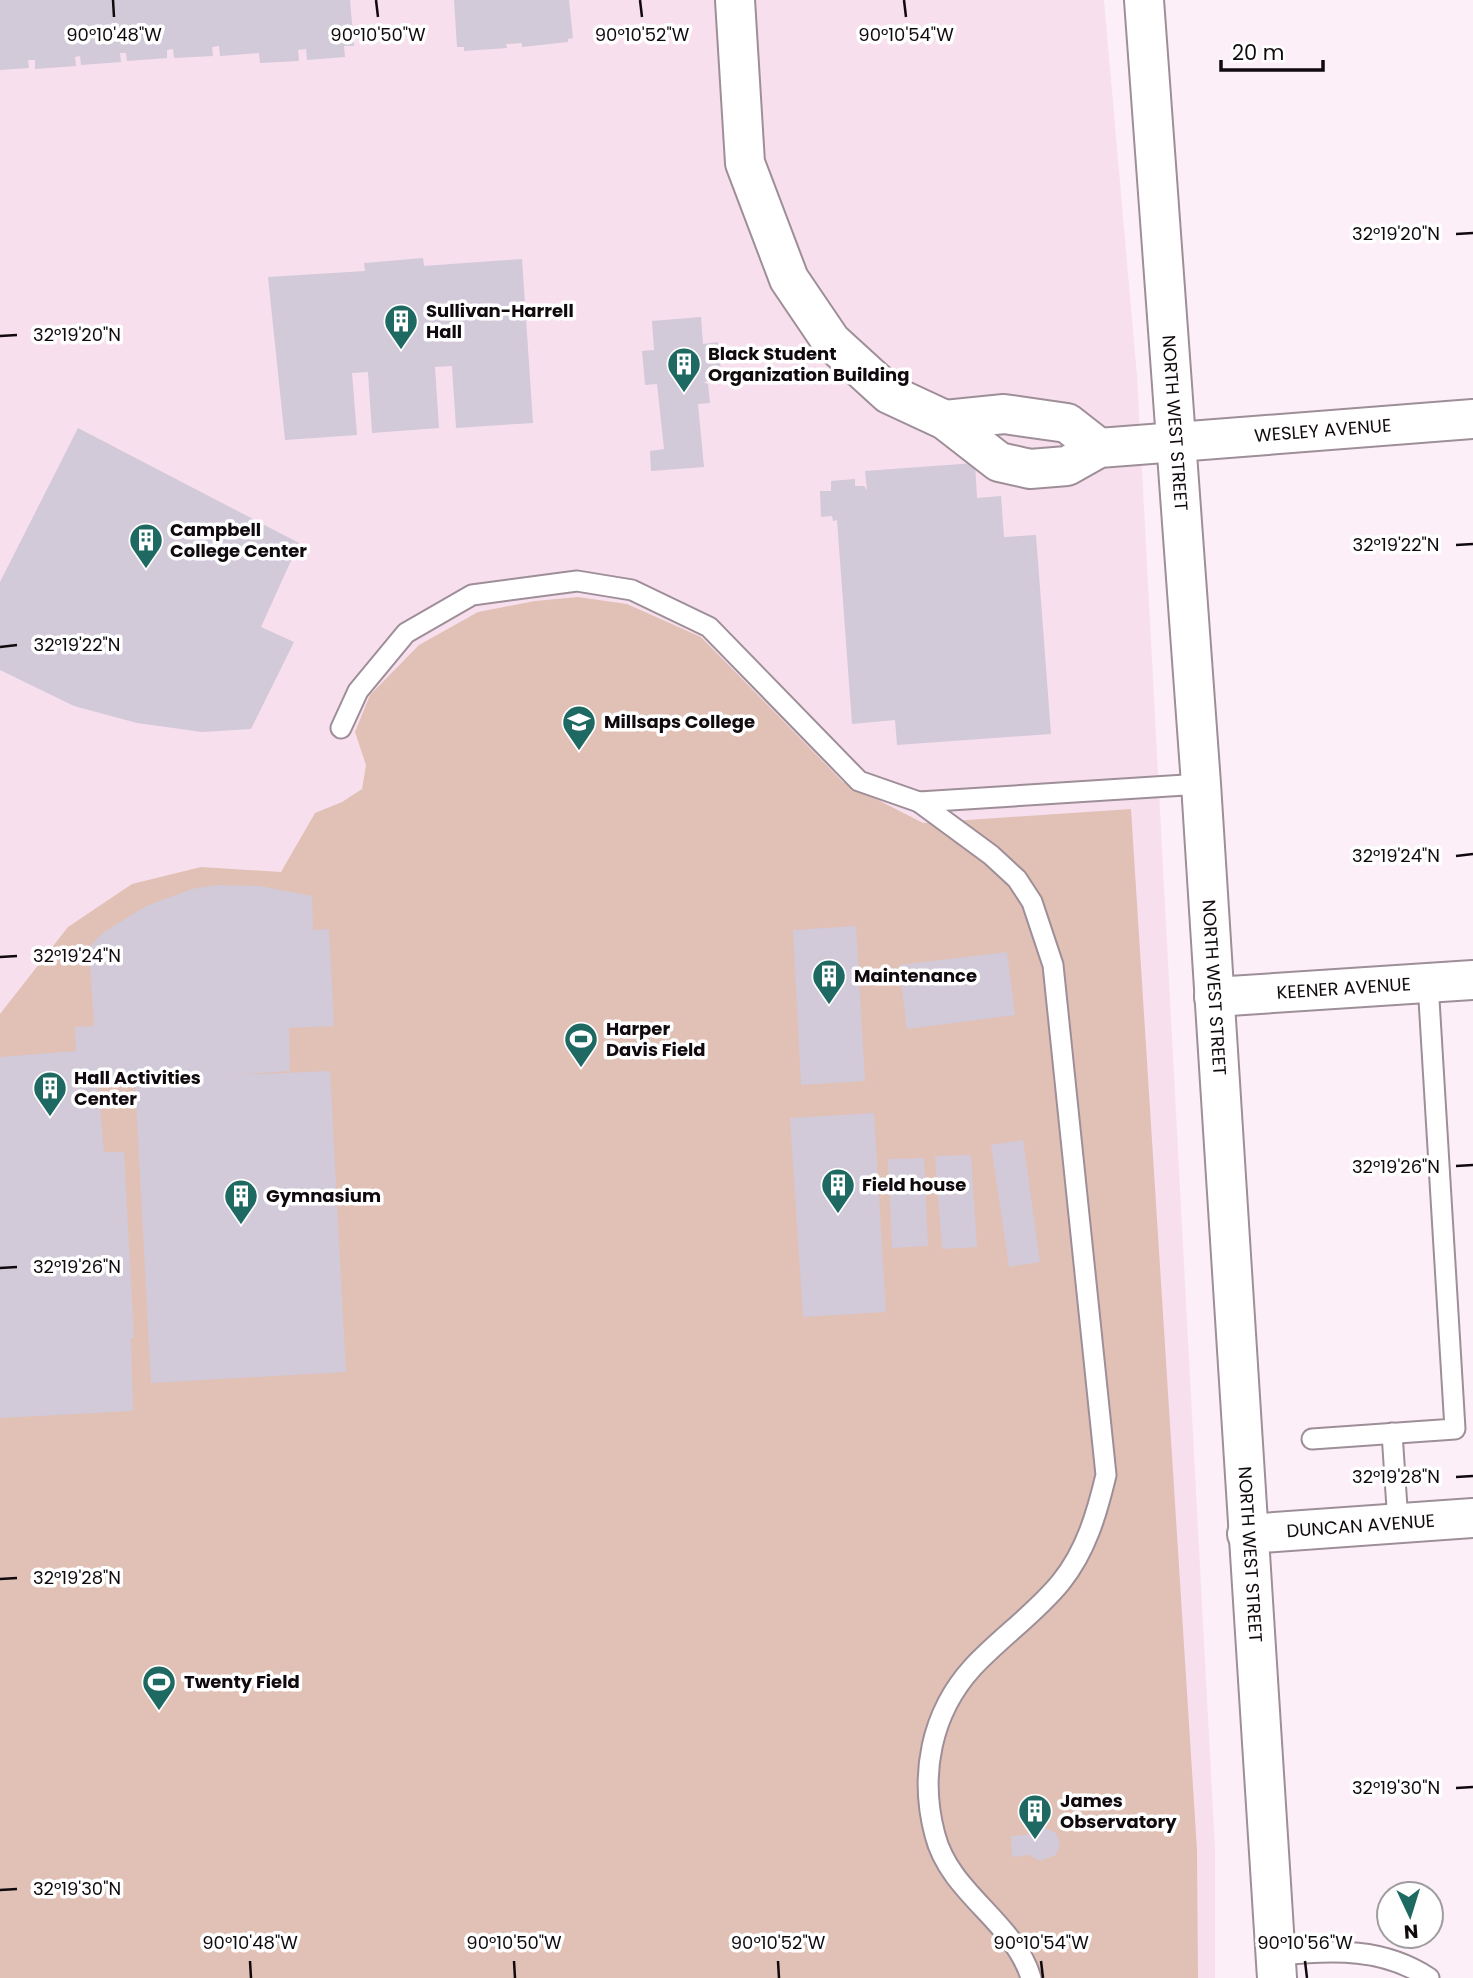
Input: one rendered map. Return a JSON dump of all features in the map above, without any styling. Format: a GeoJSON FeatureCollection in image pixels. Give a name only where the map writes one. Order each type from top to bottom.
{"type":"FeatureCollection","features":[{"type":"Feature","properties":{"kind":"street"},"geometry":{"type":"LineString","coordinates":[[735,0],[745,163],[789,279],[831,341],[889,394],[945,420],[999,462],[1030,469],[1067,466],[1099,448],[1067,423],[1004,414],[945,420]]}},
{"type":"Feature","properties":{"kind":"street","name":"NORTH WEST STREET"},"geometry":{"type":"LineString","coordinates":[[1144,0],[1201,784],[1247,1534],[1277,1966]]}},
{"type":"Feature","properties":{"kind":"street","name":"WESLEY AVENUE"},"geometry":{"type":"LineString","coordinates":[[1099,448],[1174,440],[1473,419]]}},
{"type":"Feature","properties":{"kind":"street","name":"KEENER AVENUE"},"geometry":{"type":"LineString","coordinates":[[1214,997],[1473,980]]}},
{"type":"Feature","properties":{"kind":"street","name":"DUNCAN AVENUE"},"geometry":{"type":"LineString","coordinates":[[1247,1534],[1473,1518]]}},
{"type":"Feature","properties":{"kind":"lane"},"geometry":{"type":"LineString","coordinates":[[341,728],[358,691],[406,633],[472,595],[577,581],[632,590],[709,627],[859,781],[919,802],[991,855],[1017,879],[1032,902],[1053,965],[1106,1475],[1097,1514],[1081,1551],[1061,1582],[973,1667],[951,1698],[934,1735],[928,1763],[930,1815],[942,1859],[953,1877],[1011,1941],[1027,1963],[1031,1978]]}},
{"type":"Feature","properties":{"kind":"lane"},"geometry":{"type":"LineString","coordinates":[[919,802],[1201,784]]}},
{"type":"Feature","properties":{"kind":"lane"},"geometry":{"type":"LineString","coordinates":[[1312,1439],[1455,1430],[1428,983]]}},
{"type":"Feature","properties":{"kind":"lane"},"geometry":{"type":"LineString","coordinates":[[1392,1433],[1398,1523]]}},
{"type":"Feature","properties":{"kind":"lane"},"geometry":{"type":"LineString","coordinates":[[1277,1966],[1346,1950],[1386,1957],[1429,1978]]}},
{"type":"Feature","properties":{"kind":"shaded area","name":"Millsaps College"},"geometry":{"type":"Polygon","coordinates":[[[0,0],[1104,0],[1137,376],[1215,1850],[1215,1978],[0,1978],[0,0]]]}},
{"type":"Feature","properties":{"kind":"shaded area","name":"Millsaps College"},"geometry":{"type":"Polygon","coordinates":[[[578,597],[627,604],[701,637],[843,782],[923,823],[1131,809],[1197,1850],[1198,1978],[0,1978],[0,1014],[68,927],[132,884],[201,867],[281,872],[315,813],[342,802],[362,789],[366,765],[355,732],[370,695],[419,645],[478,612],[535,601],[578,597]]]}},
{"type":"Feature","properties":{"kind":"building"},"geometry":{"type":"Polygon","coordinates":[[[0,0],[350,0],[354,46],[344,46],[345,57],[307,60],[306,49],[298,50],[299,61],[260,63],[259,53],[220,56],[219,46],[212,47],[213,56],[174,58],[173,49],[167,50],[167,58],[127,61],[126,53],[120,53],[121,62],[81,65],[80,56],[75,57],[76,66],[35,69],[35,60],[28,60],[29,68],[0,70],[0,0]]]}},
{"type":"Feature","properties":{"kind":"building"},"geometry":{"type":"Polygon","coordinates":[[[454,0],[569,0],[573,38],[568,39],[568,42],[522,47],[522,43],[506,44],[507,48],[464,51],[464,47],[457,47],[454,0]]]}},
{"type":"Feature","properties":{"kind":"building","name":"Sullivan-Harrell Hall"},"geometry":{"type":"Polygon","coordinates":[[[423,258],[424,266],[522,259],[533,423],[456,428],[452,366],[435,367],[439,428],[372,433],[368,372],[352,373],[357,435],[285,440],[268,277],[365,271],[364,263],[423,258]]]}},
{"type":"Feature","properties":{"kind":"building","name":"Black Student Organization Building"},"geometry":{"type":"Polygon","coordinates":[[[701,317],[703,344],[718,342],[722,380],[703,382],[708,384],[710,403],[698,404],[704,467],[651,471],[650,451],[664,449],[657,384],[645,385],[642,351],[654,350],[652,321],[701,317]]]}},
{"type":"Feature","properties":{"kind":"building","name":"Campbell College Center"},"geometry":{"type":"Polygon","coordinates":[[[78,428],[299,543],[261,627],[294,642],[251,729],[202,732],[137,723],[74,706],[0,670],[0,582],[78,428]]]}},
{"type":"Feature","properties":{"kind":"building"},"geometry":{"type":"Polygon","coordinates":[[[975,463],[977,498],[1001,496],[1004,537],[1036,535],[1051,734],[897,745],[895,720],[852,724],[837,520],[833,521],[832,516],[821,517],[820,491],[831,491],[831,481],[855,479],[855,486],[864,486],[867,490],[865,471],[975,463]]]}},
{"type":"Feature","properties":{"kind":"building"},"geometry":{"type":"Polygon","coordinates":[[[216,885],[260,886],[312,896],[313,930],[329,929],[334,1026],[289,1028],[290,1071],[233,1075],[330,1071],[346,1372],[151,1383],[135,1081],[98,1084],[104,1152],[124,1152],[134,1338],[131,1338],[133,1411],[0,1418],[0,1057],[76,1051],[75,1027],[94,1026],[89,947],[104,932],[146,906],[192,889],[216,885]]]}},
{"type":"Feature","properties":{"kind":"building","name":"Maintenance"},"geometry":{"type":"Polygon","coordinates":[[[856,926],[865,1081],[801,1085],[793,930],[856,926]]]}},
{"type":"Feature","properties":{"kind":"building"},"geometry":{"type":"Polygon","coordinates":[[[1007,952],[1015,1015],[907,1029],[899,965],[1007,952]]]}},
{"type":"Feature","properties":{"kind":"building","name":"Field house"},"geometry":{"type":"Polygon","coordinates":[[[874,1113],[886,1312],[803,1317],[790,1118],[874,1113]]]}},
{"type":"Feature","properties":{"kind":"building"},"geometry":{"type":"Polygon","coordinates":[[[1023,1140],[1040,1262],[1009,1267],[991,1145],[1023,1140]]]}},
{"type":"Feature","properties":{"kind":"building"},"geometry":{"type":"Polygon","coordinates":[[[971,1155],[977,1247],[942,1249],[935,1156],[971,1155]]]}},
{"type":"Feature","properties":{"kind":"building"},"geometry":{"type":"Polygon","coordinates":[[[924,1158],[928,1246],[892,1248],[888,1159],[924,1158]]]}},
{"type":"Feature","properties":{"kind":"building","name":"James Observatory"},"geometry":{"type":"Polygon","coordinates":[[[1041,1826],[1056,1833],[1060,1844],[1056,1855],[1040,1861],[1029,1855],[1012,1857],[1011,1836],[1027,1835],[1041,1826]]]}},
{"type":"Feature","properties":{"kind":"place","name":"Sullivan-Harrell Hall"},"geometry":{"type":"Point","coordinates":[401,351]}},
{"type":"Feature","properties":{"kind":"place","name":"Black Student Organization Building"},"geometry":{"type":"Point","coordinates":[684,394]}},
{"type":"Feature","properties":{"kind":"place","name":"Campbell College Center"},"geometry":{"type":"Point","coordinates":[146,570]}},
{"type":"Feature","properties":{"kind":"place","name":"Millsaps College"},"geometry":{"type":"Point","coordinates":[579,752]}},
{"type":"Feature","properties":{"kind":"place","name":"Maintenance"},"geometry":{"type":"Point","coordinates":[829,1006]}},
{"type":"Feature","properties":{"kind":"place","name":"Harper Davis Field"},"geometry":{"type":"Point","coordinates":[581,1069]}},
{"type":"Feature","properties":{"kind":"place","name":"Hall Activities Center"},"geometry":{"type":"Point","coordinates":[50,1118]}},
{"type":"Feature","properties":{"kind":"place","name":"Field house"},"geometry":{"type":"Point","coordinates":[838,1215]}},
{"type":"Feature","properties":{"kind":"place","name":"Gymnasium"},"geometry":{"type":"Point","coordinates":[241,1226]}},
{"type":"Feature","properties":{"kind":"place","name":"Twenty Field"},"geometry":{"type":"Point","coordinates":[159,1712]}},
{"type":"Feature","properties":{"kind":"place","name":"James Observatory"},"geometry":{"type":"Point","coordinates":[1035,1841]}}]}
